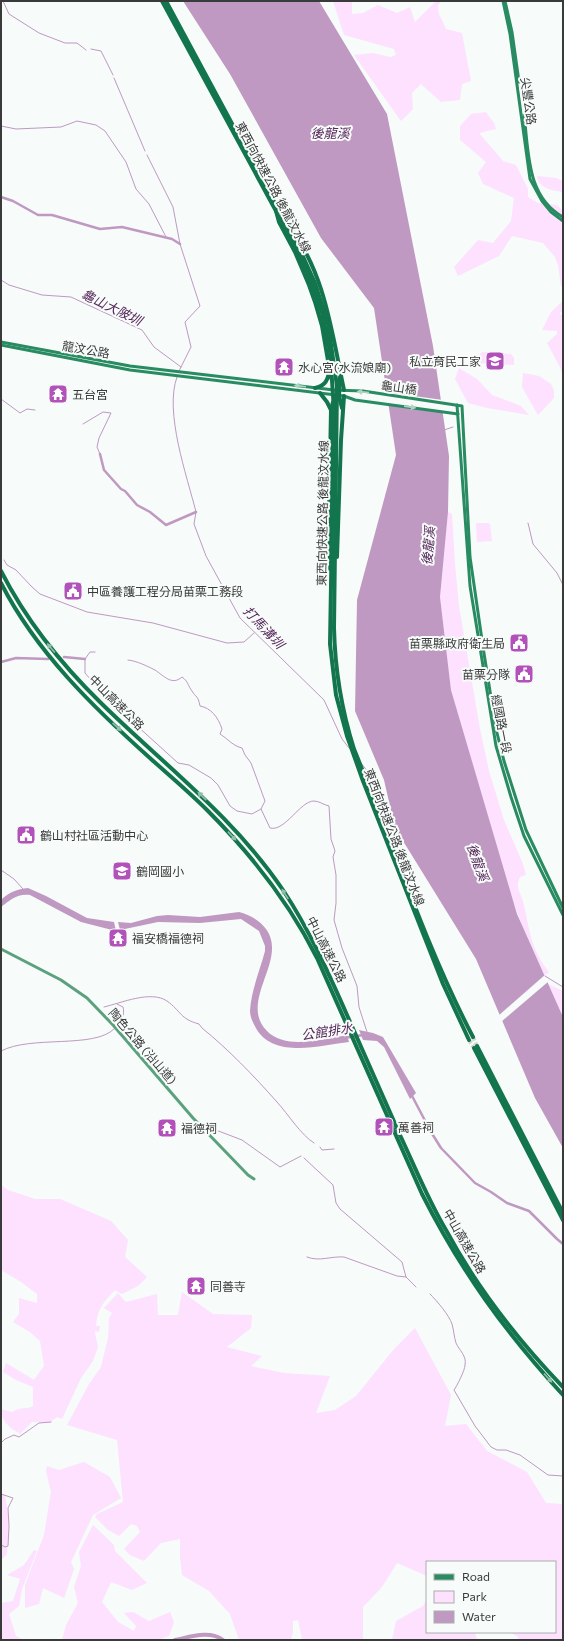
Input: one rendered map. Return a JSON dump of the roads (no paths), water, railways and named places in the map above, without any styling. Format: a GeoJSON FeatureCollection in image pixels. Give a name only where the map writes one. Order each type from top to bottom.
{"type":"FeatureCollection","features":[{"type":"Feature","properties":{"kind":"highway","name":"東西向快速公路 後龍汶水線"},"geometry":{"type":"LineString","coordinates":[[162,1],[298,251],[322,313],[330,350],[334,410],[330,572],[331,656],[336,695],[347,736],[429,950],[450,1001],[471,1038],[434,956],[354,749],[344,717],[334,657],[337,411],[334,363],[328,324],[315,283],[286,223],[166,1]]}},
{"type":"Feature","properties":{"kind":"highway"},"geometry":{"type":"LineString","coordinates":[[276,211],[279,222],[295,252],[315,302],[322,326],[329,373],[342,410]]}},
{"type":"Feature","properties":{"kind":"highway"},"geometry":{"type":"LineString","coordinates":[[286,223],[298,239],[318,282],[332,324],[344,390]]}},
{"type":"Feature","properties":{"kind":"highway"},"geometry":{"type":"LineString","coordinates":[[330,572],[328,515],[331,410],[340,372]]}},
{"type":"Feature","properties":{"kind":"highway"},"geometry":{"type":"LineString","coordinates":[[315,388],[322,386],[325,383],[329,373]]}},
{"type":"Feature","properties":{"kind":"highway"},"geometry":{"type":"LineString","coordinates":[[320,394],[327,402],[331,410]]}},
{"type":"Feature","properties":{"kind":"highway"},"geometry":{"type":"LineString","coordinates":[[334,579],[338,540],[342,410],[344,396]]}},
{"type":"Feature","properties":{"kind":"highway","name":"中山高速公路"},"geometry":{"type":"LineString","coordinates":[[1,571],[27,616],[46,642],[92,693],[212,805],[262,862],[283,890],[311,938],[422,1194],[441,1231],[484,1300],[524,1352],[563,1395]]}},
{"type":"Feature","properties":{"kind":"highway","name":"中山高速公路"},"geometry":{"type":"LineString","coordinates":[[1,583],[46,652],[74,684],[89,700],[207,810],[258,866],[278,893],[309,942],[351,1029]]}},
{"type":"Feature","properties":{"kind":"highway","name":"中山高速公路"},"geometry":{"type":"LineString","coordinates":[[357,1043],[445,1230],[484,1292],[528,1349],[563,1387]]}},
{"type":"Feature","properties":{"kind":"highway"},"geometry":{"type":"LineString","coordinates":[[563,1213],[476,1047],[563,1220]]}},
{"type":"Feature","properties":{"kind":"main road","name":"尖豐公路"},"geometry":{"type":"LineString","coordinates":[[504,1],[522,115],[528,167],[532,184],[543,201]]}},
{"type":"Feature","properties":{"kind":"main road"},"geometry":{"type":"LineString","coordinates":[[543,201],[552,210],[563,217]]}},
{"type":"Feature","properties":{"kind":"main road"},"geometry":{"type":"LineString","coordinates":[[543,201],[551,212],[563,221]]}},
{"type":"Feature","properties":{"kind":"main road","name":"龍汶公路"},"geometry":{"type":"LineString","coordinates":[[1,342],[130,368]]}},
{"type":"Feature","properties":{"kind":"main road","name":"龍汶公路"},"geometry":{"type":"LineString","coordinates":[[1,345],[130,368],[168,372]]}},
{"type":"Feature","properties":{"kind":"main road"},"geometry":{"type":"LineString","coordinates":[[168,372],[184,372],[200,376],[320,394],[336,393]]}},
{"type":"Feature","properties":{"kind":"main road"},"geometry":{"type":"LineString","coordinates":[[168,372],[183,376],[200,376],[315,388],[336,393]]}},
{"type":"Feature","properties":{"kind":"main road","name":"龜山橋"},"geometry":{"type":"LineString","coordinates":[[336,393],[344,390],[363,391],[462,406]]}},
{"type":"Feature","properties":{"kind":"main road","name":"龜山橋"},"geometry":{"type":"LineString","coordinates":[[336,393],[355,400],[458,414]]}},
{"type":"Feature","properties":{"kind":"main road","name":"經國路一段"},"geometry":{"type":"LineString","coordinates":[[457,405],[470,586],[495,740],[524,836],[563,915]]}},
{"type":"Feature","properties":{"kind":"main road","name":"經國路一段"},"geometry":{"type":"LineString","coordinates":[[462,406],[470,557],[482,647],[496,729],[504,761],[526,830],[563,908]]}},
{"type":"Feature","properties":{"kind":"main road","name":"陶色公路 (沿山道)"},"geometry":{"type":"LineString","coordinates":[[1,949],[61,980],[87,998],[114,1026],[193,1118],[248,1175],[254,1179]]}},
{"type":"Feature","properties":{"kind":"water","name":"後龍溪"},"geometry":{"type":"Polygon","coordinates":[[[183,1],[319,1],[387,114],[433,346],[449,456],[448,512],[440,597],[451,690],[517,914],[563,1017],[563,1148],[535,1098],[476,959],[395,828],[384,780],[355,711],[357,600],[396,455],[374,308],[321,238],[230,74],[183,1]]]}},
{"type":"Feature","properties":{"kind":"water"},"geometry":{"type":"Polygon","coordinates":[[[28,888],[87,918],[114,922],[116,931],[81,922],[30,895],[18,896],[1,907],[1,900],[7,895],[17,890],[28,888]]]}},
{"type":"Feature","properties":{"kind":"water"},"geometry":{"type":"Polygon","coordinates":[[[239,912],[251,916],[262,924],[271,940],[271,957],[258,1001],[260,1022],[267,1031],[281,1040],[298,1042],[322,1040],[347,1035],[349,1042],[313,1047],[287,1047],[276,1045],[265,1039],[257,1030],[251,1019],[250,1011],[252,996],[265,951],[265,946],[259,931],[241,919],[200,923],[158,922],[120,930],[118,922],[131,923],[157,916],[168,915],[200,917],[239,912]]]}},
{"type":"Feature","properties":{"kind":"water"},"geometry":{"type":"Polygon","coordinates":[[[359,1030],[383,1037],[416,1093],[410,1099],[384,1047],[377,1041],[363,1040],[359,1030]]]}},
{"type":"Feature","properties":{"kind":"waterway"},"geometry":{"type":"LineString","coordinates":[[3,1],[9,14],[39,33],[65,43],[77,43],[86,50]]}},
{"type":"Feature","properties":{"kind":"waterway"},"geometry":{"type":"LineString","coordinates":[[91,49],[101,51],[113,75]]}},
{"type":"Feature","properties":{"kind":"waterway"},"geometry":{"type":"LineString","coordinates":[[114,78],[145,151]]}},
{"type":"Feature","properties":{"kind":"waterway"},"geometry":{"type":"LineString","coordinates":[[1,126],[16,129],[61,127],[77,121],[96,125],[105,131],[126,162],[136,189],[149,204],[166,237]]}},
{"type":"Feature","properties":{"kind":"waterway","name":"打馬溝圳"},"geometry":{"type":"LineString","coordinates":[[147,155],[173,207],[180,244],[200,306],[185,322],[191,347],[179,371]]}},
{"type":"Feature","properties":{"kind":"waterway"},"geometry":{"type":"LineString","coordinates":[[1,197],[13,201],[38,215],[52,215],[100,229],[122,227],[172,239],[180,244]]}},
{"type":"Feature","properties":{"kind":"waterway","name":"龜山大陂圳"},"geometry":{"type":"LineString","coordinates":[[1,280],[9,285],[42,295],[71,297],[142,330],[154,347],[181,367]]}},
{"type":"Feature","properties":{"kind":"waterway","name":"打馬溝圳"},"geometry":{"type":"LineString","coordinates":[[177,377],[173,408],[175,426],[178,444],[196,512],[194,524],[206,556],[240,618],[324,700],[342,739],[349,748]]}},
{"type":"Feature","properties":{"kind":"waterway"},"geometry":{"type":"LineString","coordinates":[[1,399],[20,413],[27,409],[35,410]]}},
{"type":"Feature","properties":{"kind":"waterway"},"geometry":{"type":"LineString","coordinates":[[83,424],[103,412],[111,413],[99,438],[97,447],[100,454]]}},
{"type":"Feature","properties":{"kind":"waterway"},"geometry":{"type":"LineString","coordinates":[[444,430],[453,427]]}},
{"type":"Feature","properties":{"kind":"waterway"},"geometry":{"type":"LineString","coordinates":[[100,454],[104,470],[121,489],[125,491],[137,505],[150,512],[166,525],[196,512]]}},
{"type":"Feature","properties":{"kind":"waterway","name":"龜山大陂圳"},"geometry":{"type":"LineString","coordinates":[[528,523],[533,544],[557,573],[563,585]]}},
{"type":"Feature","properties":{"kind":"waterway"},"geometry":{"type":"LineString","coordinates":[[4,560],[7,565],[16,570],[40,594],[87,612],[153,623],[227,643],[244,642],[254,633]]}},
{"type":"Feature","properties":{"kind":"waterway"},"geometry":{"type":"LineString","coordinates":[[91,680],[85,673],[85,659],[90,652],[95,652]]}},
{"type":"Feature","properties":{"kind":"waterway"},"geometry":{"type":"LineString","coordinates":[[64,657],[85,659]]}},
{"type":"Feature","properties":{"kind":"waterway"},"geometry":{"type":"LineString","coordinates":[[1,662],[16,658],[48,659]]}},
{"type":"Feature","properties":{"kind":"waterway"},"geometry":{"type":"LineString","coordinates":[[128,660],[149,667],[168,679],[175,681],[182,677],[186,680],[198,698],[200,706],[211,711],[216,717],[222,729],[220,734],[233,744],[242,748],[251,763],[265,801],[261,809],[270,828],[276,828],[281,825],[309,802],[316,801],[329,806],[331,839],[335,851],[333,857],[336,875],[336,903],[334,920],[342,948],[357,986],[359,1007],[367,1032]]}},
{"type":"Feature","properties":{"kind":"waterway"},"geometry":{"type":"LineString","coordinates":[[94,683],[110,697],[135,724],[178,763],[189,765],[211,778],[218,785],[230,806],[237,811],[252,814],[261,809]]}},
{"type":"Feature","properties":{"kind":"waterway","name":"打馬溝圳"},"geometry":{"type":"LineString","coordinates":[[361,763],[370,775],[392,817]]}},
{"type":"Feature","properties":{"kind":"waterway"},"geometry":{"type":"LineString","coordinates":[[1,870],[14,879],[23,889]]}},
{"type":"Feature","properties":{"kind":"waterway"},"geometry":{"type":"LineString","coordinates":[[545,976],[563,987]]}},
{"type":"Feature","properties":{"kind":"waterway"},"geometry":{"type":"LineString","coordinates":[[104,1007],[127,1000],[145,997],[160,998],[167,1001],[188,1020],[199,1024],[231,1054],[268,1092],[304,1135],[314,1143]]}},
{"type":"Feature","properties":{"kind":"waterway"},"geometry":{"type":"LineString","coordinates":[[116,1026],[124,1012],[123,1007],[117,1004]]}},
{"type":"Feature","properties":{"kind":"waterway"},"geometry":{"type":"LineString","coordinates":[[1,1051],[14,1046],[28,1044],[92,1039],[105,1035],[114,1029]]}},
{"type":"Feature","properties":{"kind":"waterway","name":"公館排水"},"geometry":{"type":"LineString","coordinates":[[344,1038],[363,1035]]}},
{"type":"Feature","properties":{"kind":"waterway","name":"公館排水"},"geometry":{"type":"LineString","coordinates":[[411,1094],[441,1148],[475,1183],[507,1203],[529,1211],[563,1244]]}},
{"type":"Feature","properties":{"kind":"waterway"},"geometry":{"type":"LineString","coordinates":[[208,1127],[242,1140],[280,1167],[301,1156]]}},
{"type":"Feature","properties":{"kind":"waterway"},"geometry":{"type":"LineString","coordinates":[[320,1147],[322,1150],[334,1149]]}},
{"type":"Feature","properties":{"kind":"waterway"},"geometry":{"type":"LineString","coordinates":[[304,1158],[333,1185],[336,1203],[340,1209],[402,1262],[406,1277],[416,1287]]}},
{"type":"Feature","properties":{"kind":"waterway"},"geometry":{"type":"LineString","coordinates":[[307,1257],[316,1259],[344,1257],[397,1276],[406,1277]]}},
{"type":"Feature","properties":{"kind":"waterway"},"geometry":{"type":"LineString","coordinates":[[430,1294],[448,1316],[453,1327],[456,1343],[465,1359],[464,1370],[454,1390],[475,1426],[491,1447],[497,1450],[506,1450],[520,1455],[548,1475],[563,1476]]}},
{"type":"Feature","properties":{"kind":"waterway"},"geometry":{"type":"LineString","coordinates":[[1,1443],[5,1439],[14,1435],[19,1437],[39,1423],[51,1422]]}},
{"type":"Feature","properties":{"kind":"waterway"},"geometry":{"type":"LineString","coordinates":[[1,1494],[13,1498],[8,1508],[8,1546],[5,1547],[1,1545]]}},
{"type":"Feature","properties":{"kind":"waterway"},"geometry":{"type":"LineString","coordinates":[[175,1640],[206,1635],[212,1635],[223,1640]]}},
{"type":"Feature","properties":{"kind":"tunnel"},"geometry":{"type":"LineString","coordinates":[[473,1037],[477,1046]]}},
{"type":"Feature","properties":{"kind":"tunnel"},"geometry":{"type":"LineString","coordinates":[[469,1040],[474,1048]]}},
{"type":"Feature","properties":{"kind":"place","name":"私立育民工家"},"geometry":{"type":"Point","coordinates":[495,361]}},
{"type":"Feature","properties":{"kind":"place","name":"水心宮(水流娘廟)"},"geometry":{"type":"Point","coordinates":[284,367]}},
{"type":"Feature","properties":{"kind":"place","name":"五台宮"},"geometry":{"type":"Point","coordinates":[58,394]}},
{"type":"Feature","properties":{"kind":"place","name":"中區養護工程分局苗栗工務段"},"geometry":{"type":"Point","coordinates":[73,591]}},
{"type":"Feature","properties":{"kind":"place","name":"苗栗縣政府衛生局"},"geometry":{"type":"Point","coordinates":[519,643]}},
{"type":"Feature","properties":{"kind":"place","name":"苗栗分隊"},"geometry":{"type":"Point","coordinates":[524,674]}},
{"type":"Feature","properties":{"kind":"place","name":"鶴山村社區活動中心"},"geometry":{"type":"Point","coordinates":[26,835]}},
{"type":"Feature","properties":{"kind":"place","name":"鶴岡國小"},"geometry":{"type":"Point","coordinates":[122,871]}},
{"type":"Feature","properties":{"kind":"place","name":"福安橋福德祠"},"geometry":{"type":"Point","coordinates":[118,938]}},
{"type":"Feature","properties":{"kind":"place","name":"萬善祠"},"geometry":{"type":"Point","coordinates":[384,1127]}},
{"type":"Feature","properties":{"kind":"place","name":"福德祠"},"geometry":{"type":"Point","coordinates":[167,1128]}},
{"type":"Feature","properties":{"kind":"place","name":"同善寺"},"geometry":{"type":"Point","coordinates":[196,1286]}}]}
